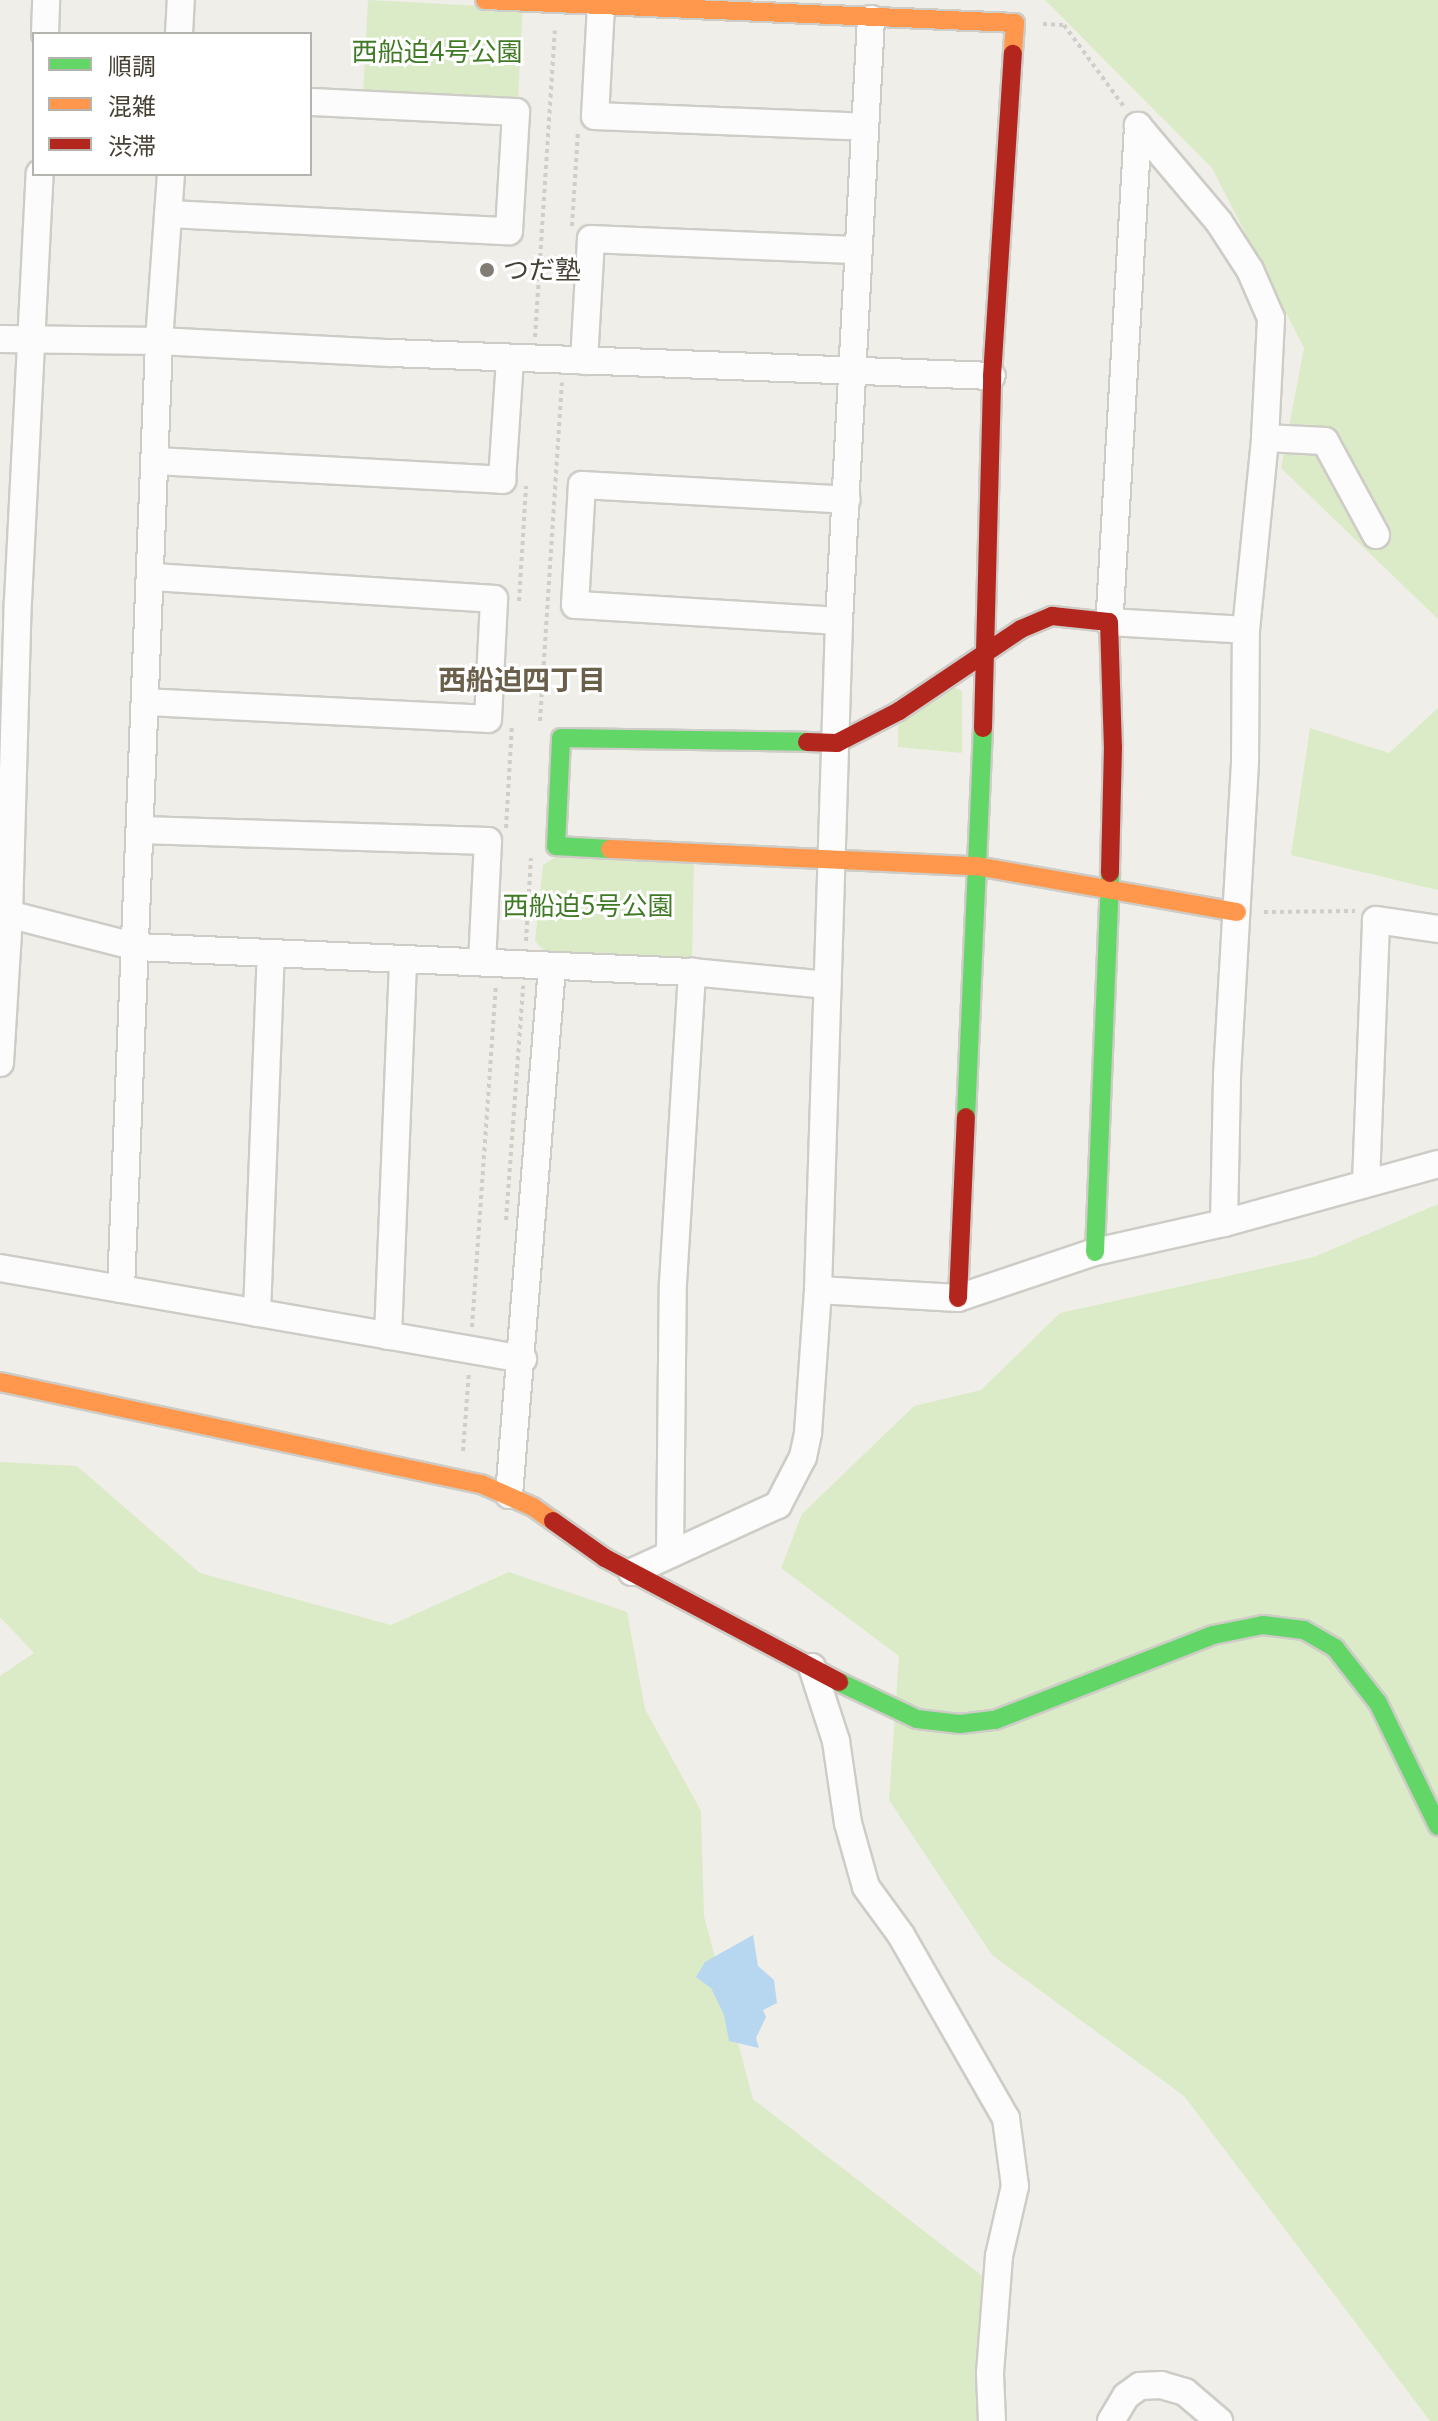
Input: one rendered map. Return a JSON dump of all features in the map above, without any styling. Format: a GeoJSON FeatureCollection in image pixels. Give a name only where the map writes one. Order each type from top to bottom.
{"type":"FeatureCollection","features":[{"type":"Feature","properties":{"kind":"street"},"geometry":{"type":"LineString","coordinates":[[45,32],[46,0]]}},
{"type":"Feature","properties":{"kind":"street"},"geometry":{"type":"LineString","coordinates":[[179,32],[181,0]]}},
{"type":"Feature","properties":{"kind":"street"},"geometry":{"type":"LineString","coordinates":[[485,0],[1015,23],[992,376],[958,1298]]}},
{"type":"Feature","properties":{"kind":"street"},"geometry":{"type":"LineString","coordinates":[[601,6],[595,116],[865,127]]}},
{"type":"Feature","properties":{"kind":"street"},"geometry":{"type":"LineString","coordinates":[[632,1572],[778,1505],[792,1482],[808,1433],[818,1290],[834,858],[839,621],[871,19]]}},
{"type":"Feature","properties":{"kind":"street"},"geometry":{"type":"LineString","coordinates":[[168,214],[509,231],[516,112],[312,102]]}},
{"type":"Feature","properties":{"kind":"street"},"geometry":{"type":"LineString","coordinates":[[1138,126],[1219,222],[1250,270],[1271,318],[1265,438],[1246,630],[1245,762],[1227,1075],[1224,1223]]}},
{"type":"Feature","properties":{"kind":"street"},"geometry":{"type":"LineString","coordinates":[[1095,1252],[1110,892],[1113,747],[1109,622],[1138,126]]}},
{"type":"Feature","properties":{"kind":"street"},"geometry":{"type":"LineString","coordinates":[[0,1063],[18,601],[34,339],[40,176]]}},
{"type":"Feature","properties":{"kind":"street"},"geometry":{"type":"LineString","coordinates":[[121,1289],[159,341],[171,176]]}},
{"type":"Feature","properties":{"kind":"street"},"geometry":{"type":"LineString","coordinates":[[584,361],[591,239],[859,250]]}},
{"type":"Feature","properties":{"kind":"street"},"geometry":{"type":"LineString","coordinates":[[0,339],[159,341],[992,376]]}},
{"type":"Feature","properties":{"kind":"street"},"geometry":{"type":"LineString","coordinates":[[155,461],[502,480],[522,358]]}},
{"type":"Feature","properties":{"kind":"street"},"geometry":{"type":"LineString","coordinates":[[1265,438],[1325,441],[1376,535]]}},
{"type":"Feature","properties":{"kind":"street"},"geometry":{"type":"LineString","coordinates":[[839,621],[575,605],[581,500],[582,485],[847,500]]}},
{"type":"Feature","properties":{"kind":"street"},"geometry":{"type":"LineString","coordinates":[[145,702],[488,719],[494,599],[151,577]]}},
{"type":"Feature","properties":{"kind":"street"},"geometry":{"type":"LineString","coordinates":[[1237,912],[976,866],[556,846],[561,738],[837,743],[899,711],[1021,629],[1052,616],[1246,630]]}},
{"type":"Feature","properties":{"kind":"street"},"geometry":{"type":"LineString","coordinates":[[141,830],[488,841],[490,963]]}},
{"type":"Feature","properties":{"kind":"street"},"geometry":{"type":"LineString","coordinates":[[4,914],[137,947],[692,972],[827,985]]}},
{"type":"Feature","properties":{"kind":"street"},"geometry":{"type":"LineString","coordinates":[[1366,1183],[1376,920],[1438,929]]}},
{"type":"Feature","properties":{"kind":"street"},"geometry":{"type":"LineString","coordinates":[[257,1313],[271,953]]}},
{"type":"Feature","properties":{"kind":"street"},"geometry":{"type":"LineString","coordinates":[[388,1336],[403,959]]}},
{"type":"Feature","properties":{"kind":"street"},"geometry":{"type":"LineString","coordinates":[[509,1495],[523,1359],[552,967]]}},
{"type":"Feature","properties":{"kind":"street"},"geometry":{"type":"LineString","coordinates":[[670,1553],[673,1283],[692,972]]}},
{"type":"Feature","properties":{"kind":"street"},"geometry":{"type":"LineString","coordinates":[[818,1290],[958,1298],[1095,1252],[1224,1223],[1438,1164]]}},
{"type":"Feature","properties":{"kind":"street"},"geometry":{"type":"LineString","coordinates":[[0,1268],[523,1359]]}},
{"type":"Feature","properties":{"kind":"street"},"geometry":{"type":"LineString","coordinates":[[0,1382],[461,1480],[509,1495],[556,1520],[605,1558],[892,1710],[917,1719],[982,1723],[1213,1635],[1263,1625],[1286,1625],[1316,1634],[1335,1648],[1378,1703],[1438,1826]]}},
{"type":"Feature","properties":{"kind":"street"},"geometry":{"type":"LineString","coordinates":[[812,1667],[836,1741],[848,1823],[866,1887],[901,1935],[1006,2118],[1015,2186],[999,2256],[990,2374],[992,2421]]}},
{"type":"Feature","properties":{"kind":"street"},"geometry":{"type":"LineString","coordinates":[[1111,2421],[1126,2396],[1140,2386],[1161,2385],[1185,2392],[1219,2421]]}},
{"type":"Feature","properties":{"kind":"path"},"geometry":{"type":"LineString","coordinates":[[522,358],[557,4]]}},
{"type":"Feature","properties":{"kind":"path"},"geometry":{"type":"LineString","coordinates":[[1015,23],[1064,25],[1138,126]]}},
{"type":"Feature","properties":{"kind":"path"},"geometry":{"type":"LineString","coordinates":[[518,613],[527,470]]}},
{"type":"Feature","properties":{"kind":"path"},"geometry":{"type":"LineString","coordinates":[[505,836],[512,725]]}},
{"type":"Feature","properties":{"kind":"path"},"geometry":{"type":"LineString","coordinates":[[1237,912],[1355,911],[1376,920]]}},
{"type":"Feature","properties":{"kind":"path"},"geometry":{"type":"LineString","coordinates":[[461,1480],[490,963]]}},
{"type":"Feature","properties":{"kind":"green space","name":"西船迫4号公園"},"geometry":{"type":"Polygon","coordinates":[[[368,0],[523,8],[518,106],[363,98],[368,0]]]}},
{"type":"Feature","properties":{"kind":"green space"},"geometry":{"type":"Polygon","coordinates":[[[1045,0],[1438,0],[1438,619],[1281,468],[1304,348],[1212,168],[1045,0]]]}},
{"type":"Feature","properties":{"kind":"green space"},"geometry":{"type":"Polygon","coordinates":[[[951,686],[962,691],[962,753],[898,747],[898,726],[951,686]]]}},
{"type":"Feature","properties":{"kind":"green space"},"geometry":{"type":"Polygon","coordinates":[[[1438,708],[1438,890],[1291,855],[1310,728],[1389,753],[1438,708]]]}},
{"type":"Feature","properties":{"kind":"green space","name":"西船迫5号公園"},"geometry":{"type":"Polygon","coordinates":[[[557,856],[694,864],[692,958],[545,952],[535,941],[543,865],[557,856]]]}},
{"type":"Feature","properties":{"kind":"green space"},"geometry":{"type":"Polygon","coordinates":[[[1438,1204],[1438,2421],[1430,2421],[1184,2096],[992,1955],[889,1800],[899,1656],[781,1568],[802,1514],[914,1406],[981,1390],[1060,1313],[1314,1257],[1438,1204]]]}},
{"type":"Feature","properties":{"kind":"green space"},"geometry":{"type":"Polygon","coordinates":[[[0,1462],[77,1466],[200,1573],[391,1625],[509,1572],[627,1612],[645,1709],[701,1811],[704,1916],[753,2099],[990,2282],[978,2421],[0,2421],[0,1676],[34,1653],[0,1617],[0,1462]]]}},
{"type":"Feature","properties":{"kind":"water"},"geometry":{"type":"Polygon","coordinates":[[[753,1935],[758,1966],[774,1980],[777,2003],[763,2010],[766,2017],[756,2038],[759,2048],[729,2041],[724,2015],[711,1988],[696,1977],[705,1962],[753,1935]]]}},
{"type":"Feature","properties":{"kind":"traffic: fast"},"geometry":{"type":"LineString","coordinates":[[966,1117],[983,728]]}},
{"type":"Feature","properties":{"kind":"traffic: fast"},"geometry":{"type":"LineString","coordinates":[[610,849],[556,846],[561,738],[807,742]]}},
{"type":"Feature","properties":{"kind":"traffic: fast"},"geometry":{"type":"LineString","coordinates":[[1095,1252],[1110,873]]}},
{"type":"Feature","properties":{"kind":"traffic: fast"},"geometry":{"type":"LineString","coordinates":[[839,1682],[917,1719],[960,1724],[995,1720],[1213,1635],[1263,1625],[1304,1630],[1335,1648],[1378,1703],[1438,1826]]}},
{"type":"Feature","properties":{"kind":"traffic: slow"},"geometry":{"type":"LineString","coordinates":[[485,0],[1015,23],[1013,54]]}},
{"type":"Feature","properties":{"kind":"traffic: slow"},"geometry":{"type":"LineString","coordinates":[[610,849],[976,866],[1237,912]]}},
{"type":"Feature","properties":{"kind":"traffic: slow"},"geometry":{"type":"LineString","coordinates":[[0,1382],[481,1484],[533,1507],[553,1521]]}},
{"type":"Feature","properties":{"kind":"traffic: jam"},"geometry":{"type":"LineString","coordinates":[[983,728],[992,376],[1013,54]]}},
{"type":"Feature","properties":{"kind":"traffic: jam"},"geometry":{"type":"LineString","coordinates":[[807,742],[837,743],[899,711],[1021,629],[1052,616],[1109,622],[1113,747],[1110,873]]}},
{"type":"Feature","properties":{"kind":"traffic: jam"},"geometry":{"type":"LineString","coordinates":[[958,1298],[966,1117]]}},
{"type":"Feature","properties":{"kind":"traffic: jam"},"geometry":{"type":"LineString","coordinates":[[553,1521],[605,1558],[839,1682]]}},
{"type":"Feature","properties":{"kind":"place","name":"つだ塾"},"geometry":{"type":"Point","coordinates":[487,270]}},
{"type":"Feature","properties":{"kind":"district","name":"西船迫四丁目"},"geometry":{"type":"Point","coordinates":[522,679]}}]}
